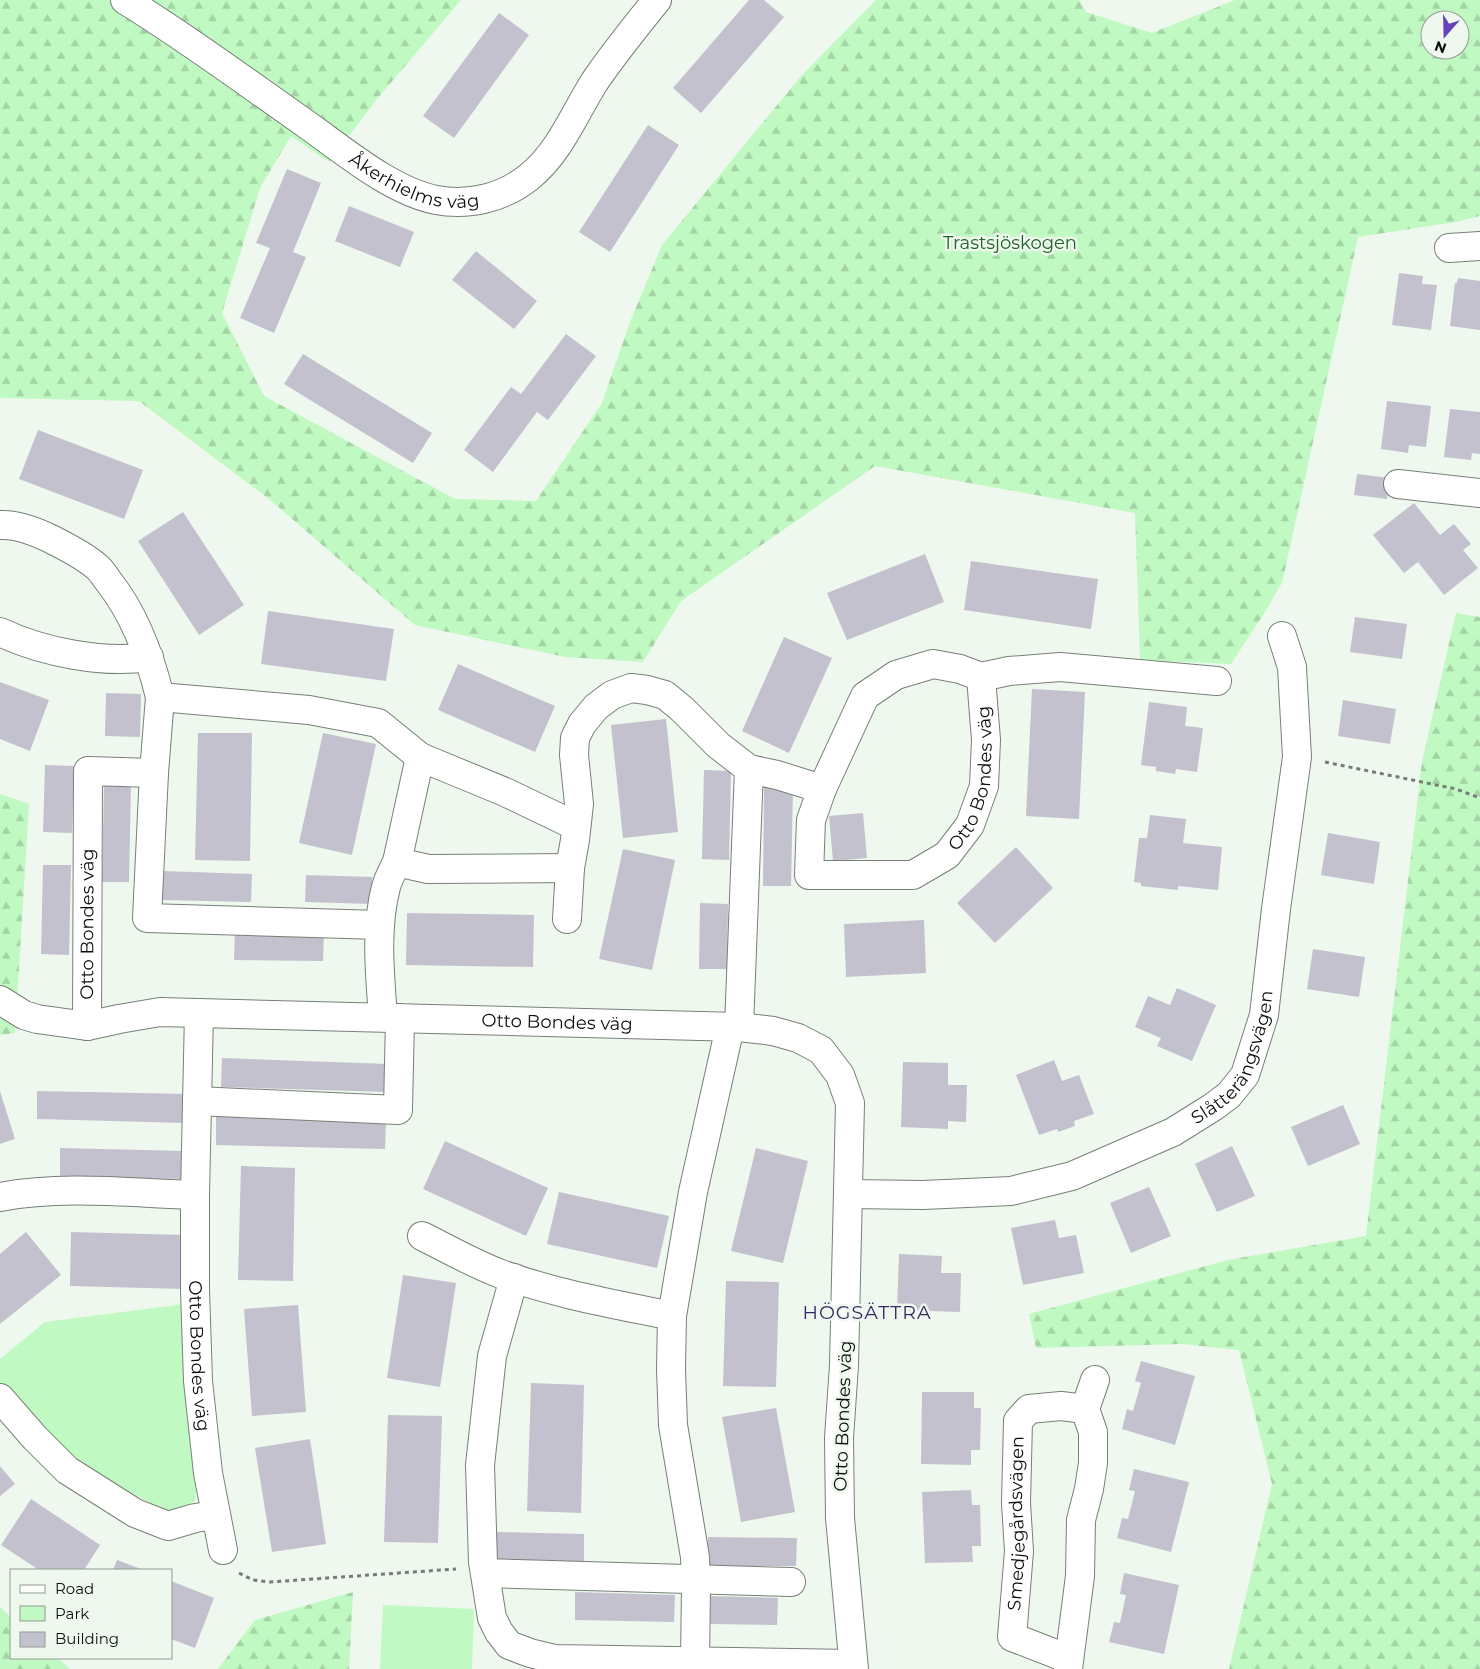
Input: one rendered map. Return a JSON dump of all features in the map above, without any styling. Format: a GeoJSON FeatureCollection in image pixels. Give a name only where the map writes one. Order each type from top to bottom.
{"type":"FeatureCollection","features":[{"type":"Feature","properties":{"kind":"street","name":"Åkerhielms väg"},"geometry":{"type":"LineString","coordinates":[[125,0],[202,50],[357,160],[403,188],[450,202],[472,202],[504,193],[542,166],[564,135],[595,82],[657,0]]}},
{"type":"Feature","properties":{"kind":"street"},"geometry":{"type":"LineString","coordinates":[[1449,248],[1480,246]]}},
{"type":"Feature","properties":{"kind":"street"},"geometry":{"type":"LineString","coordinates":[[1398,484],[1480,492]]}},
{"type":"Feature","properties":{"kind":"street"},"geometry":{"type":"LineString","coordinates":[[0,525],[6,524],[40,533],[98,567],[117,591],[149,657],[160,697],[154,773],[147,918],[380,925]]}},
{"type":"Feature","properties":{"kind":"street"},"geometry":{"type":"LineString","coordinates":[[0,632],[16,640],[82,656],[137,659],[149,657]]}},
{"type":"Feature","properties":{"kind":"street","name":"Slåtterängsvägen"},"geometry":{"type":"LineString","coordinates":[[848,1194],[923,1196],[1011,1191],[1072,1176],[1173,1132],[1213,1107],[1228,1095],[1245,1075],[1264,1015],[1276,908],[1297,757],[1292,667],[1282,636]]}},
{"type":"Feature","properties":{"kind":"street","name":"Otto Bondes väg"},"geometry":{"type":"LineString","coordinates":[[981,678],[986,740],[984,786],[970,825],[947,855],[913,875],[809,875],[811,820],[822,789],[865,696],[896,675],[934,664],[960,669],[981,678],[1009,671],[1060,667],[1217,681]]}},
{"type":"Feature","properties":{"kind":"street"},"geometry":{"type":"LineString","coordinates":[[567,919],[570,868],[579,804],[574,756],[575,738],[582,724],[596,706],[612,696],[631,688],[665,695],[682,709],[718,746],[749,769],[777,775],[822,789]]}},
{"type":"Feature","properties":{"kind":"street"},"geometry":{"type":"LineString","coordinates":[[160,697],[309,710],[378,723],[420,757],[505,792],[576,826]]}},
{"type":"Feature","properties":{"kind":"street"},"geometry":{"type":"LineString","coordinates":[[197,1101],[398,1110],[392,1018],[381,977],[380,925],[386,886],[396,862],[420,757]]}},
{"type":"Feature","properties":{"kind":"street"},"geometry":{"type":"LineString","coordinates":[[695,1661],[696,1579],[693,1548],[673,1425],[672,1316],[693,1192],[735,1027],[749,769]]}},
{"type":"Feature","properties":{"kind":"street","name":"Otto Bondes väg"},"geometry":{"type":"LineString","coordinates":[[154,773],[88,771],[87,1026],[160,1012],[735,1027],[773,1031],[798,1038],[821,1050],[840,1075],[850,1103],[844,1365],[839,1438],[840,1518],[854,1667],[695,1661],[555,1659],[530,1653],[509,1645],[499,1632],[492,1618],[484,1570],[480,1465],[492,1356],[514,1278]]}},
{"type":"Feature","properties":{"kind":"street"},"geometry":{"type":"LineString","coordinates":[[396,862],[428,869],[570,868]]}},
{"type":"Feature","properties":{"kind":"street"},"geometry":{"type":"LineString","coordinates":[[0,1000],[24,1015],[37,1019],[87,1026]]}},
{"type":"Feature","properties":{"kind":"street","name":"Otto Bondes väg"},"geometry":{"type":"LineString","coordinates":[[199,1013],[195,1195],[195,1290],[198,1380],[208,1472],[222,1550]]}},
{"type":"Feature","properties":{"kind":"street"},"geometry":{"type":"LineString","coordinates":[[0,1197],[20,1193],[66,1190],[195,1195]]}},
{"type":"Feature","properties":{"kind":"street"},"geometry":{"type":"LineString","coordinates":[[422,1236],[500,1274],[559,1292],[672,1316]]}},
{"type":"Feature","properties":{"kind":"street"},"geometry":{"type":"LineString","coordinates":[[1084,1409],[1095,1380]]}},
{"type":"Feature","properties":{"kind":"street"},"geometry":{"type":"LineString","coordinates":[[0,1398],[35,1438],[67,1470],[134,1513],[168,1526],[195,1518],[216,1515]]}},
{"type":"Feature","properties":{"kind":"street","name":"Smedjegårdsvägen"},"geometry":{"type":"LineString","coordinates":[[1061,1406],[1084,1409],[1093,1432],[1089,1489],[1081,1520],[1080,1576],[1069,1664],[1012,1637],[1018,1551],[1016,1503],[1018,1421],[1029,1409],[1061,1406]]}},
{"type":"Feature","properties":{"kind":"street"},"geometry":{"type":"LineString","coordinates":[[484,1570],[791,1582]]}},
{"type":"Feature","properties":{"kind":"path"},"geometry":{"type":"LineString","coordinates":[[1297,757],[1456,789],[1480,798]]}},
{"type":"Feature","properties":{"kind":"path"},"geometry":{"type":"LineString","coordinates":[[222,1550],[234,1568],[242,1575],[254,1580],[270,1582],[484,1570]]}},
{"type":"Feature","properties":{"kind":"green space","name":"Trastsjöskogen"},"geometry":{"type":"Polygon","coordinates":[[[0,0],[461,0],[377,99],[329,162],[291,136],[260,188],[222,313],[264,396],[455,499],[536,501],[602,403],[630,322],[662,245],[801,76],[876,0],[1079,0],[1086,12],[1152,33],[1235,0],[1480,0],[1480,216],[1456,222],[1358,237],[1282,583],[1231,664],[1140,660],[1135,513],[875,466],[681,601],[643,662],[565,657],[415,625],[269,499],[139,401],[0,398],[0,0]]]}},
{"type":"Feature","properties":{"kind":"green space"},"geometry":{"type":"Polygon","coordinates":[[[1456,613],[1480,617],[1480,1669],[1229,1669],[1272,1484],[1239,1350],[1182,1344],[1036,1348],[1029,1314],[1228,1260],[1366,1236],[1422,762],[1456,613]]]}},
{"type":"Feature","properties":{"kind":"green space"},"geometry":{"type":"Polygon","coordinates":[[[0,794],[29,804],[15,1033],[0,1035],[0,794]]]}},
{"type":"Feature","properties":{"kind":"green space"},"geometry":{"type":"Polygon","coordinates":[[[185,1304],[198,1474],[195,1501],[168,1512],[94,1473],[56,1447],[0,1384],[0,1359],[45,1322],[185,1304]]]}},
{"type":"Feature","properties":{"kind":"green space"},"geometry":{"type":"Polygon","coordinates":[[[353,1592],[349,1669],[218,1669],[255,1620],[353,1592]]]}},
{"type":"Feature","properties":{"kind":"green space"},"geometry":{"type":"Polygon","coordinates":[[[383,1605],[474,1609],[472,1669],[380,1669],[383,1605]]]}},
{"type":"Feature","properties":{"kind":"green space"},"geometry":{"type":"Polygon","coordinates":[[[0,1607],[10,1616],[10,1659],[59,1659],[70,1669],[0,1669],[0,1607]]]}},
{"type":"Feature","properties":{"kind":"building"},"geometry":{"type":"Polygon","coordinates":[[[749,0],[764,0],[784,17],[701,113],[673,88],[749,0]]]}},
{"type":"Feature","properties":{"kind":"building"},"geometry":{"type":"Polygon","coordinates":[[[499,13],[529,35],[454,138],[423,116],[499,13]]]}},
{"type":"Feature","properties":{"kind":"building"},"geometry":{"type":"Polygon","coordinates":[[[648,125],[679,145],[610,252],[579,232],[648,125]]]}},
{"type":"Feature","properties":{"kind":"building"},"geometry":{"type":"Polygon","coordinates":[[[287,169],[321,183],[293,252],[306,257],[274,333],[240,318],[270,248],[256,243],[287,169]]]}},
{"type":"Feature","properties":{"kind":"building"},"geometry":{"type":"Polygon","coordinates":[[[349,206],[414,232],[400,267],[335,241],[349,206]]]}},
{"type":"Feature","properties":{"kind":"building"},"geometry":{"type":"Polygon","coordinates":[[[476,251],[537,301],[514,329],[452,280],[476,251]]]}},
{"type":"Feature","properties":{"kind":"building"},"geometry":{"type":"Polygon","coordinates":[[[1399,273],[1423,276],[1422,284],[1437,285],[1431,330],[1392,325],[1399,273]]]}},
{"type":"Feature","properties":{"kind":"building"},"geometry":{"type":"Polygon","coordinates":[[[1458,278],[1480,281],[1480,330],[1450,326],[1455,283],[1457,283],[1458,278]]]}},
{"type":"Feature","properties":{"kind":"building"},"geometry":{"type":"Polygon","coordinates":[[[566,334],[596,356],[548,420],[537,412],[493,472],[464,450],[511,387],[521,394],[566,334]]]}},
{"type":"Feature","properties":{"kind":"building"},"geometry":{"type":"Polygon","coordinates":[[[303,354],[432,433],[413,463],[284,384],[303,354]]]}},
{"type":"Feature","properties":{"kind":"building"},"geometry":{"type":"Polygon","coordinates":[[[1387,401],[1431,406],[1426,447],[1409,445],[1408,453],[1381,449],[1387,401]]]}},
{"type":"Feature","properties":{"kind":"building"},"geometry":{"type":"Polygon","coordinates":[[[1450,409],[1480,412],[1480,454],[1472,453],[1471,460],[1444,457],[1450,409]]]}},
{"type":"Feature","properties":{"kind":"building"},"geometry":{"type":"Polygon","coordinates":[[[38,430],[143,470],[124,519],[19,479],[38,430]]]}},
{"type":"Feature","properties":{"kind":"building"},"geometry":{"type":"Polygon","coordinates":[[[1357,474],[1389,478],[1387,499],[1354,495],[1357,474]]]}},
{"type":"Feature","properties":{"kind":"building"},"geometry":{"type":"Polygon","coordinates":[[[1414,503],[1440,535],[1454,524],[1471,544],[1463,550],[1478,568],[1444,595],[1418,562],[1404,573],[1373,535],[1414,503]]]}},
{"type":"Feature","properties":{"kind":"building"},"geometry":{"type":"Polygon","coordinates":[[[183,512],[244,605],[199,635],[138,541],[183,512]]]}},
{"type":"Feature","properties":{"kind":"building"},"geometry":{"type":"Polygon","coordinates":[[[925,554],[944,602],[847,640],[827,593],[925,554]]]}},
{"type":"Feature","properties":{"kind":"building"},"geometry":{"type":"Polygon","coordinates":[[[971,561],[1098,579],[1091,629],[964,610],[971,561]]]}},
{"type":"Feature","properties":{"kind":"building"},"geometry":{"type":"Polygon","coordinates":[[[268,611],[394,629],[386,681],[261,664],[268,611]]]}},
{"type":"Feature","properties":{"kind":"building"},"geometry":{"type":"Polygon","coordinates":[[[1355,617],[1407,624],[1402,659],[1350,652],[1355,617]]]}},
{"type":"Feature","properties":{"kind":"building"},"geometry":{"type":"Polygon","coordinates":[[[784,637],[832,658],[789,753],[742,731],[784,637]]]}},
{"type":"Feature","properties":{"kind":"building"},"geometry":{"type":"Polygon","coordinates":[[[458,664],[555,706],[535,752],[438,710],[458,664]]]}},
{"type":"Feature","properties":{"kind":"building"},"geometry":{"type":"Polygon","coordinates":[[[0,682],[49,700],[30,751],[0,739],[0,682]]]}},
{"type":"Feature","properties":{"kind":"building"},"geometry":{"type":"Polygon","coordinates":[[[1032,689],[1085,692],[1079,819],[1026,816],[1032,689]]]}},
{"type":"Feature","properties":{"kind":"building"},"geometry":{"type":"Polygon","coordinates":[[[106,693],[141,694],[140,737],[105,736],[106,693]]]}},
{"type":"Feature","properties":{"kind":"building"},"geometry":{"type":"Polygon","coordinates":[[[1343,700],[1396,709],[1390,744],[1338,736],[1343,700]]]}},
{"type":"Feature","properties":{"kind":"building"},"geometry":{"type":"Polygon","coordinates":[[[1149,702],[1187,707],[1185,726],[1203,728],[1197,772],[1176,769],[1175,774],[1156,771],[1156,767],[1141,765],[1149,702]]]}},
{"type":"Feature","properties":{"kind":"building"},"geometry":{"type":"Polygon","coordinates":[[[666,719],[678,832],[623,838],[611,725],[666,719]]]}},
{"type":"Feature","properties":{"kind":"building"},"geometry":{"type":"Polygon","coordinates":[[[198,733],[252,733],[250,861],[195,860],[198,733]]]}},
{"type":"Feature","properties":{"kind":"building"},"geometry":{"type":"Polygon","coordinates":[[[323,733],[376,744],[352,855],[299,843],[323,733]]]}},
{"type":"Feature","properties":{"kind":"building"},"geometry":{"type":"Polygon","coordinates":[[[45,765],[74,766],[72,833],[43,832],[45,765]]]}},
{"type":"Feature","properties":{"kind":"building"},"geometry":{"type":"Polygon","coordinates":[[[704,770],[731,771],[729,860],[702,859],[704,770]]]}},
{"type":"Feature","properties":{"kind":"building"},"geometry":{"type":"Polygon","coordinates":[[[104,783],[131,783],[129,882],[102,882],[104,783]]]}},
{"type":"Feature","properties":{"kind":"building"},"geometry":{"type":"Polygon","coordinates":[[[764,787],[793,787],[791,886],[763,886],[764,787]]]}},
{"type":"Feature","properties":{"kind":"building"},"geometry":{"type":"Polygon","coordinates":[[[863,813],[867,858],[833,861],[829,816],[863,813]]]}},
{"type":"Feature","properties":{"kind":"building"},"geometry":{"type":"Polygon","coordinates":[[[1150,815],[1186,819],[1183,843],[1222,847],[1218,890],[1178,886],[1178,890],[1141,886],[1141,883],[1134,882],[1139,838],[1147,838],[1150,815]]]}},
{"type":"Feature","properties":{"kind":"building"},"geometry":{"type":"Polygon","coordinates":[[[1328,833],[1380,842],[1374,884],[1321,875],[1328,833]]]}},
{"type":"Feature","properties":{"kind":"building"},"geometry":{"type":"Polygon","coordinates":[[[1016,847],[1053,888],[995,943],[957,903],[1016,847]]]}},
{"type":"Feature","properties":{"kind":"building"},"geometry":{"type":"Polygon","coordinates":[[[623,849],[675,860],[652,970],[599,959],[623,849]]]}},
{"type":"Feature","properties":{"kind":"building"},"geometry":{"type":"Polygon","coordinates":[[[43,865],[71,865],[69,955],[41,954],[43,865]]]}},
{"type":"Feature","properties":{"kind":"building"},"geometry":{"type":"Polygon","coordinates":[[[162,871],[252,874],[251,902],[162,900],[162,871]]]}},
{"type":"Feature","properties":{"kind":"building"},"geometry":{"type":"Polygon","coordinates":[[[306,875],[372,877],[372,904],[305,902],[306,875]]]}},
{"type":"Feature","properties":{"kind":"building"},"geometry":{"type":"Polygon","coordinates":[[[700,903],[728,904],[727,969],[699,969],[700,903]]]}},
{"type":"Feature","properties":{"kind":"building"},"geometry":{"type":"Polygon","coordinates":[[[407,913],[534,915],[533,967],[406,965],[407,913]]]}},
{"type":"Feature","properties":{"kind":"building"},"geometry":{"type":"Polygon","coordinates":[[[924,920],[926,973],[846,977],[844,924],[924,920]]]}},
{"type":"Feature","properties":{"kind":"building"},"geometry":{"type":"Polygon","coordinates":[[[235,931],[324,933],[323,961],[234,960],[235,931]]]}},
{"type":"Feature","properties":{"kind":"building"},"geometry":{"type":"Polygon","coordinates":[[[1313,949],[1365,957],[1359,997],[1307,989],[1313,949]]]}},
{"type":"Feature","properties":{"kind":"building"},"geometry":{"type":"Polygon","coordinates":[[[1177,988],[1216,1005],[1192,1061],[1157,1046],[1161,1038],[1135,1027],[1148,996],[1170,1005],[1177,988]]]}},
{"type":"Feature","properties":{"kind":"building"},"geometry":{"type":"Polygon","coordinates":[[[222,1058],[388,1064],[387,1092],[221,1087],[222,1058]]]}},
{"type":"Feature","properties":{"kind":"building"},"geometry":{"type":"Polygon","coordinates":[[[1054,1060],[1062,1081],[1079,1075],[1094,1114],[1074,1121],[1075,1126],[1058,1132],[1057,1129],[1039,1135],[1016,1075],[1054,1060]]]}},
{"type":"Feature","properties":{"kind":"building"},"geometry":{"type":"Polygon","coordinates":[[[903,1062],[948,1063],[948,1085],[967,1085],[966,1122],[948,1121],[948,1129],[901,1127],[903,1062]]]}},
{"type":"Feature","properties":{"kind":"building"},"geometry":{"type":"Polygon","coordinates":[[[0,1091],[15,1139],[0,1144],[0,1091]]]}},
{"type":"Feature","properties":{"kind":"building"},"geometry":{"type":"Polygon","coordinates":[[[37,1091],[187,1094],[186,1123],[37,1119],[37,1091]]]}},
{"type":"Feature","properties":{"kind":"building"},"geometry":{"type":"Polygon","coordinates":[[[1343,1105],[1360,1144],[1308,1166],[1291,1127],[1343,1105]]]}},
{"type":"Feature","properties":{"kind":"building"},"geometry":{"type":"Polygon","coordinates":[[[216,1114],[386,1121],[385,1149],[216,1145],[216,1114]]]}},
{"type":"Feature","properties":{"kind":"building"},"geometry":{"type":"Polygon","coordinates":[[[445,1141],[548,1188],[526,1236],[423,1189],[445,1141]]]}},
{"type":"Feature","properties":{"kind":"building"},"geometry":{"type":"Polygon","coordinates":[[[1232,1146],[1255,1196],[1217,1212],[1195,1164],[1232,1146]]]}},
{"type":"Feature","properties":{"kind":"building"},"geometry":{"type":"Polygon","coordinates":[[[60,1148],[185,1151],[184,1179],[60,1177],[60,1148]]]}},
{"type":"Feature","properties":{"kind":"building"},"geometry":{"type":"Polygon","coordinates":[[[756,1148],[808,1161],[783,1263],[731,1251],[756,1148]]]}},
{"type":"Feature","properties":{"kind":"building"},"geometry":{"type":"Polygon","coordinates":[[[241,1166],[295,1168],[293,1281],[238,1280],[241,1166]]]}},
{"type":"Feature","properties":{"kind":"building"},"geometry":{"type":"Polygon","coordinates":[[[1149,1187],[1171,1236],[1131,1253],[1110,1203],[1149,1187]]]}},
{"type":"Feature","properties":{"kind":"building"},"geometry":{"type":"Polygon","coordinates":[[[559,1192],[669,1216],[657,1268],[547,1244],[559,1192]]]}},
{"type":"Feature","properties":{"kind":"building"},"geometry":{"type":"Polygon","coordinates":[[[1055,1220],[1059,1238],[1076,1235],[1084,1273],[1023,1285],[1011,1228],[1055,1220]]]}},
{"type":"Feature","properties":{"kind":"building"},"geometry":{"type":"Polygon","coordinates":[[[26,1232],[61,1275],[0,1324],[0,1254],[26,1232]]]}},
{"type":"Feature","properties":{"kind":"building"},"geometry":{"type":"Polygon","coordinates":[[[71,1232],[184,1235],[183,1289],[70,1286],[71,1232]]]}},
{"type":"Feature","properties":{"kind":"building"},"geometry":{"type":"Polygon","coordinates":[[[899,1254],[942,1256],[941,1273],[961,1273],[960,1312],[897,1310],[899,1254]]]}},
{"type":"Feature","properties":{"kind":"building"},"geometry":{"type":"Polygon","coordinates":[[[403,1275],[456,1283],[440,1387],[387,1378],[403,1275]]]}},
{"type":"Feature","properties":{"kind":"building"},"geometry":{"type":"Polygon","coordinates":[[[726,1281],[779,1282],[776,1387],[723,1386],[726,1281]]]}},
{"type":"Feature","properties":{"kind":"building"},"geometry":{"type":"Polygon","coordinates":[[[298,1305],[306,1412],[252,1416],[244,1309],[298,1305]]]}},
{"type":"Feature","properties":{"kind":"building"},"geometry":{"type":"Polygon","coordinates":[[[1141,1361],[1195,1376],[1175,1445],[1122,1429],[1127,1409],[1133,1411],[1141,1383],[1135,1381],[1141,1361]]]}},
{"type":"Feature","properties":{"kind":"building"},"geometry":{"type":"Polygon","coordinates":[[[531,1383],[584,1385],[581,1513],[527,1511],[531,1383]]]}},
{"type":"Feature","properties":{"kind":"building"},"geometry":{"type":"Polygon","coordinates":[[[922,1392],[974,1392],[974,1408],[981,1408],[980,1450],[971,1450],[971,1465],[921,1464],[922,1392]]]}},
{"type":"Feature","properties":{"kind":"building"},"geometry":{"type":"Polygon","coordinates":[[[776,1408],[795,1512],[741,1522],[722,1417],[776,1408]]]}},
{"type":"Feature","properties":{"kind":"building"},"geometry":{"type":"Polygon","coordinates":[[[388,1415],[442,1416],[438,1543],[384,1542],[388,1415]]]}},
{"type":"Feature","properties":{"kind":"building"},"geometry":{"type":"Polygon","coordinates":[[[310,1439],[326,1544],[272,1552],[255,1448],[310,1439]]]}},
{"type":"Feature","properties":{"kind":"building"},"geometry":{"type":"Polygon","coordinates":[[[0,1466],[15,1484],[0,1496],[0,1466]]]}},
{"type":"Feature","properties":{"kind":"building"},"geometry":{"type":"Polygon","coordinates":[[[1134,1469],[1189,1482],[1171,1552],[1117,1538],[1122,1518],[1128,1519],[1135,1491],[1129,1490],[1134,1469]]]}},
{"type":"Feature","properties":{"kind":"building"},"geometry":{"type":"Polygon","coordinates":[[[971,1490],[972,1505],[980,1505],[981,1546],[972,1546],[973,1562],[925,1563],[922,1492],[971,1490]]]}},
{"type":"Feature","properties":{"kind":"building"},"geometry":{"type":"Polygon","coordinates":[[[31,1499],[100,1545],[85,1569],[37,1569],[1,1545],[31,1499]]]}},
{"type":"Feature","properties":{"kind":"building"},"geometry":{"type":"Polygon","coordinates":[[[496,1532],[584,1534],[584,1562],[495,1560],[496,1532]]]}},
{"type":"Feature","properties":{"kind":"building"},"geometry":{"type":"Polygon","coordinates":[[[708,1537],[797,1538],[796,1566],[707,1566],[708,1537]]]}},
{"type":"Feature","properties":{"kind":"building"},"geometry":{"type":"Polygon","coordinates":[[[117,1560],[141,1569],[113,1569],[117,1560]]]}},
{"type":"Feature","properties":{"kind":"building"},"geometry":{"type":"Polygon","coordinates":[[[1124,1573],[1179,1585],[1164,1654],[1109,1642],[1114,1622],[1120,1623],[1126,1595],[1120,1594],[1124,1573]]]}},
{"type":"Feature","properties":{"kind":"building"},"geometry":{"type":"Polygon","coordinates":[[[172,1581],[214,1598],[195,1648],[172,1639],[172,1581]]]}},
{"type":"Feature","properties":{"kind":"building"},"geometry":{"type":"Polygon","coordinates":[[[575,1592],[675,1595],[674,1622],[575,1620],[575,1592]]]}},
{"type":"Feature","properties":{"kind":"building"},"geometry":{"type":"Polygon","coordinates":[[[711,1596],[778,1598],[777,1625],[710,1624],[711,1596]]]}},
{"type":"Feature","properties":{"kind":"district","name":"HÖGSÄTTRA"},"geometry":{"type":"Point","coordinates":[867,1312]}}]}
